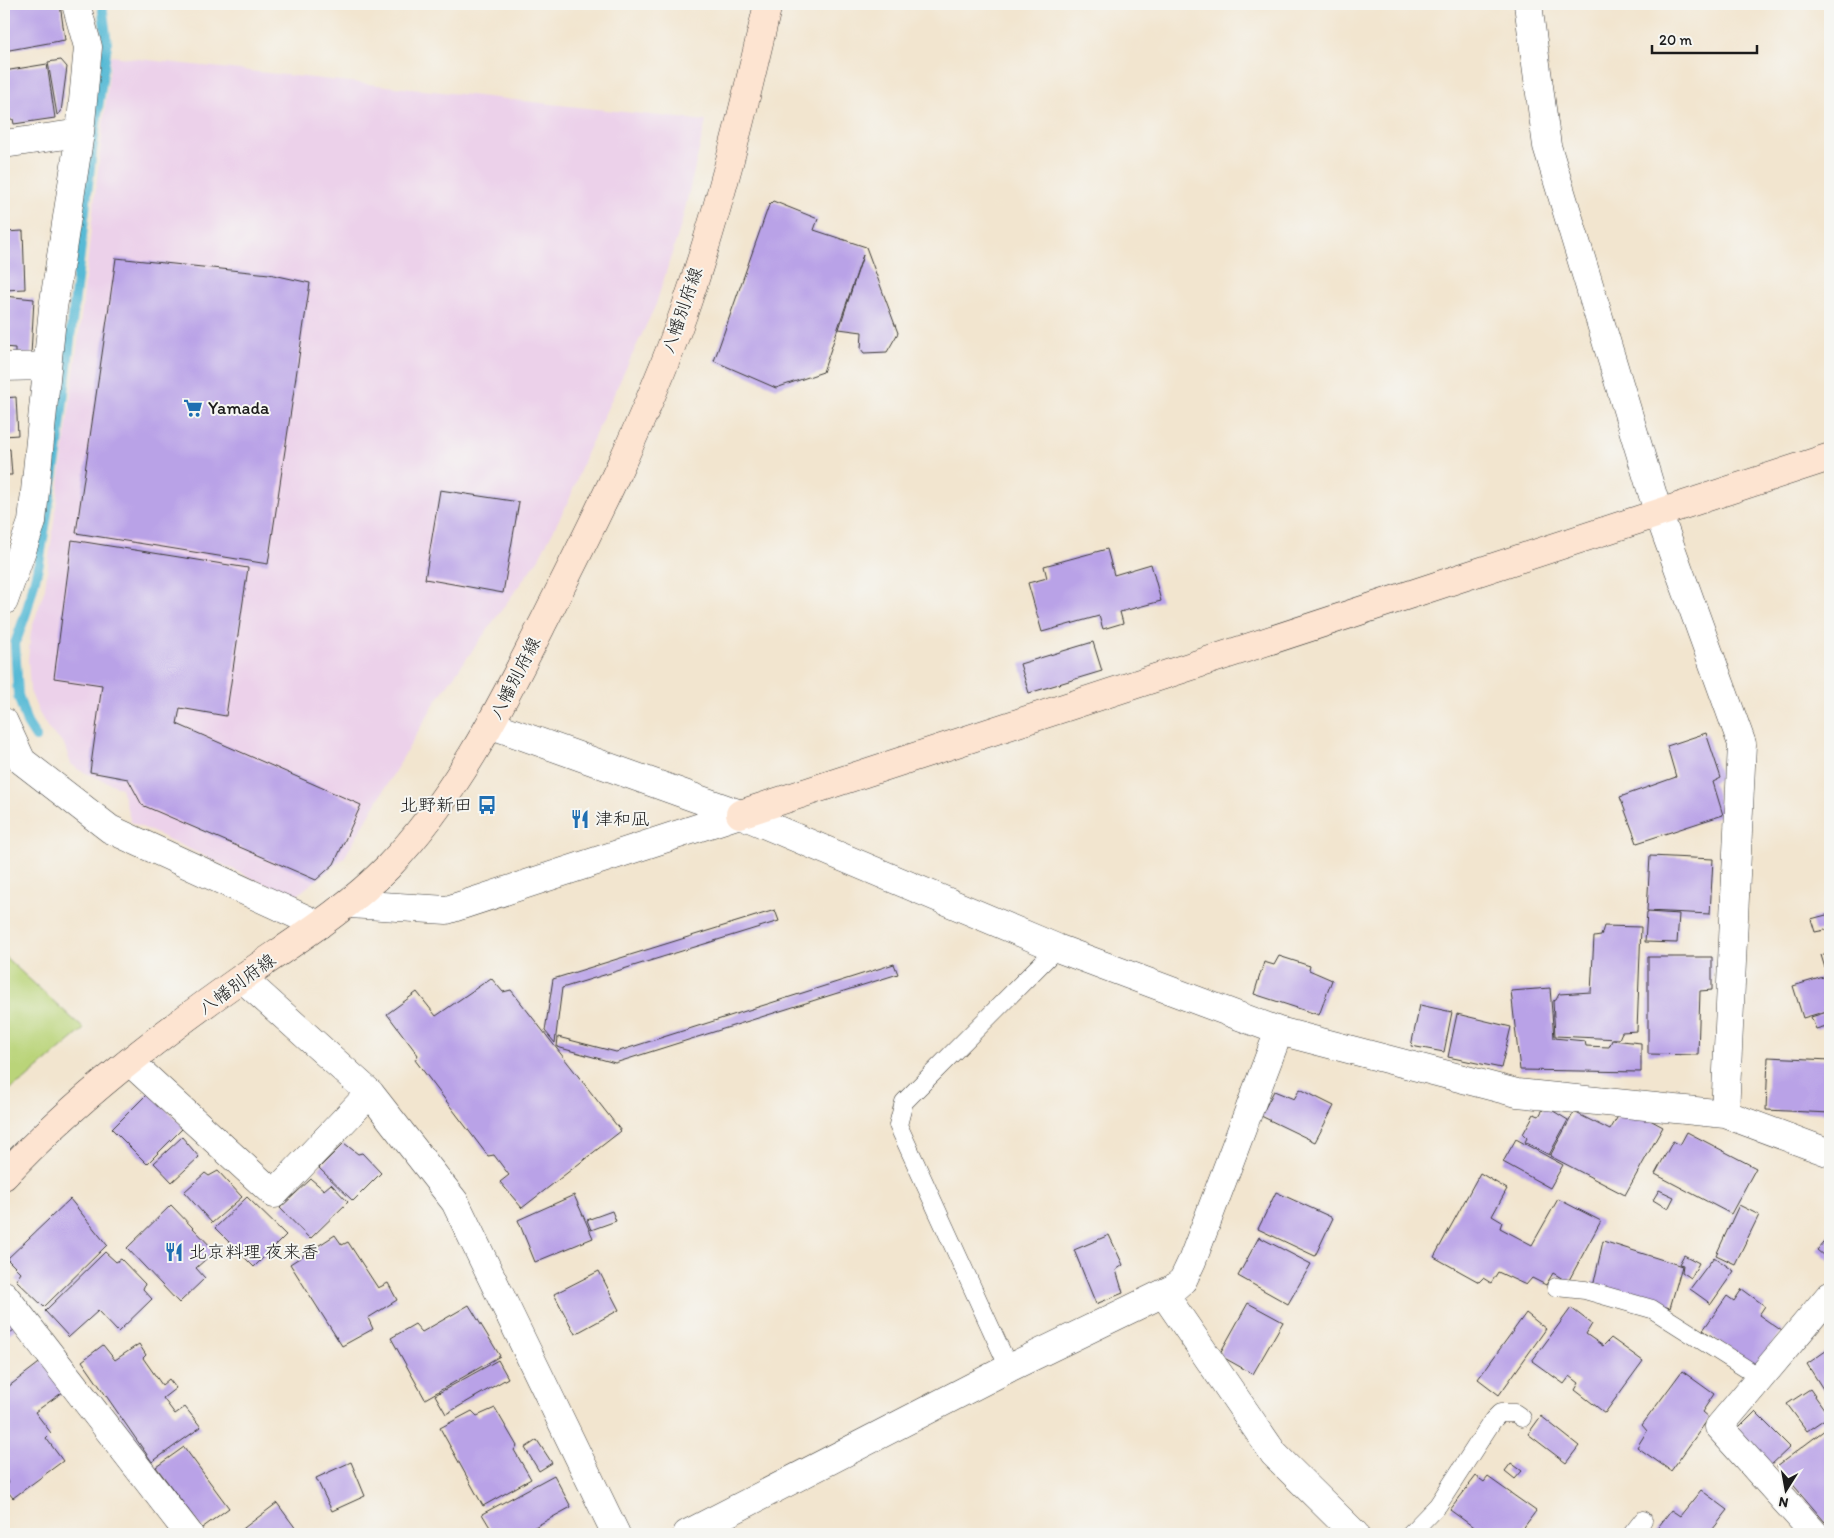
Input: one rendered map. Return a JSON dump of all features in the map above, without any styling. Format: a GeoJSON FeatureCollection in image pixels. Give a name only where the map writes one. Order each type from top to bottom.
{"type":"FeatureCollection","features":[{"type":"Feature","properties":{"kind":"main road","name":"八幡別府線"},"geometry":{"type":"LineString","coordinates":[[4,1176],[58,1120],[130,1062],[242,978],[349,904],[389,866],[422,827],[462,774],[492,724],[593,526],[656,382],[684,311],[728,170],[768,4]]}},
{"type":"Feature","properties":{"kind":"main road"},"geometry":{"type":"LineString","coordinates":[[740,814],[1830,457]]}},
{"type":"Feature","properties":{"kind":"street"},"geometry":{"type":"LineString","coordinates":[[4,601],[32,522],[53,308],[80,133],[88,47],[76,4]]}},
{"type":"Feature","properties":{"kind":"street"},"geometry":{"type":"LineString","coordinates":[[1528,4],[1546,146],[1658,512],[1742,744],[1725,1114]]}},
{"type":"Feature","properties":{"kind":"street"},"geometry":{"type":"LineString","coordinates":[[4,144],[80,133]]}},
{"type":"Feature","properties":{"kind":"street"},"geometry":{"type":"LineString","coordinates":[[4,367],[47,366]]}},
{"type":"Feature","properties":{"kind":"street"},"geometry":{"type":"LineString","coordinates":[[4,722],[22,761],[110,830],[320,925]]}},
{"type":"Feature","properties":{"kind":"street"},"geometry":{"type":"LineString","coordinates":[[492,724],[740,814],[1057,948],[1279,1030],[1516,1093],[1725,1114],[1830,1153]]}},
{"type":"Feature","properties":{"kind":"street"},"geometry":{"type":"LineString","coordinates":[[349,904],[447,910],[740,814]]}},
{"type":"Feature","properties":{"kind":"street"},"geometry":{"type":"LineString","coordinates":[[242,978],[370,1093],[455,1202],[616,1534]]}},
{"type":"Feature","properties":{"kind":"street"},"geometry":{"type":"LineString","coordinates":[[687,1534],[1009,1368],[1164,1294],[1183,1280],[1192,1261],[1279,1030]]}},
{"type":"Feature","properties":{"kind":"street"},"geometry":{"type":"LineString","coordinates":[[130,1062],[274,1194],[370,1093]]}},
{"type":"Feature","properties":{"kind":"street"},"geometry":{"type":"LineString","coordinates":[[1164,1294],[1274,1454],[1355,1534]]}},
{"type":"Feature","properties":{"kind":"street"},"geometry":{"type":"LineString","coordinates":[[4,1295],[189,1534]]}},
{"type":"Feature","properties":{"kind":"street"},"geometry":{"type":"LineString","coordinates":[[1816,1534],[1719,1427],[1830,1295]]}},
{"type":"Feature","properties":{"kind":"lane"},"geometry":{"type":"LineString","coordinates":[[1009,1368],[898,1125],[904,1102],[1057,948]]}},
{"type":"Feature","properties":{"kind":"lane"},"geometry":{"type":"LineString","coordinates":[[1556,1287],[1585,1290],[1652,1309],[1761,1378]]}},
{"type":"Feature","properties":{"kind":"lane"},"geometry":{"type":"LineString","coordinates":[[1410,1534],[1438,1505],[1493,1420],[1500,1413],[1514,1413],[1522,1418]]}},
{"type":"Feature","properties":{"kind":"lane"},"geometry":{"type":"LineString","coordinates":[[1632,1534],[1642,1520]]}},
{"type":"Feature","properties":{"kind":"shaded area"},"geometry":{"type":"Polygon","coordinates":[[[111,56],[706,121],[681,225],[656,304],[586,454],[570,498],[539,558],[436,701],[344,858],[297,895],[276,889],[131,822],[121,788],[79,770],[71,764],[64,744],[49,730],[39,713],[30,691],[28,659],[31,631],[45,588],[78,343],[111,56]]]}},
{"type":"Feature","properties":{"kind":"green space"},"geometry":{"type":"Polygon","coordinates":[[[4,956],[84,1029],[23,1081],[4,1093],[4,956]]]}},
{"type":"Feature","properties":{"kind":"building"},"geometry":{"type":"Polygon","coordinates":[[[4,4],[60,4],[65,40],[4,51],[4,4]]]}},
{"type":"Feature","properties":{"kind":"building"},"geometry":{"type":"Polygon","coordinates":[[[61,60],[67,67],[61,112],[57,115],[48,62],[61,60]]]}},
{"type":"Feature","properties":{"kind":"building"},"geometry":{"type":"Polygon","coordinates":[[[47,64],[55,118],[14,124],[13,119],[4,120],[4,71],[47,64]]]}},
{"type":"Feature","properties":{"kind":"building"},"geometry":{"type":"Polygon","coordinates":[[[773,201],[818,219],[814,230],[866,247],[898,333],[887,352],[864,353],[861,349],[862,332],[839,329],[863,255],[823,372],[776,388],[714,361],[769,205],[773,201]]]}},
{"type":"Feature","properties":{"kind":"building"},"geometry":{"type":"Polygon","coordinates":[[[23,231],[25,289],[4,290],[4,232],[23,231]]]}},
{"type":"Feature","properties":{"kind":"building","name":"Yamada"},"geometry":{"type":"Polygon","coordinates":[[[116,258],[269,274],[310,283],[268,564],[76,533],[116,258]]]}},
{"type":"Feature","properties":{"kind":"building"},"geometry":{"type":"Polygon","coordinates":[[[4,296],[34,299],[31,355],[15,354],[15,348],[4,347],[4,296]]]}},
{"type":"Feature","properties":{"kind":"building"},"geometry":{"type":"Polygon","coordinates":[[[16,397],[18,435],[4,436],[4,398],[16,397]]]}},
{"type":"Feature","properties":{"kind":"building"},"geometry":{"type":"Polygon","coordinates":[[[4,449],[10,449],[12,475],[4,475],[4,449]]]}},
{"type":"Feature","properties":{"kind":"building"},"geometry":{"type":"Polygon","coordinates":[[[440,490],[519,502],[503,593],[425,579],[440,490]]]}},
{"type":"Feature","properties":{"kind":"building"},"geometry":{"type":"Polygon","coordinates":[[[72,540],[248,568],[226,716],[180,708],[177,724],[361,805],[334,864],[316,880],[142,805],[128,779],[90,772],[102,685],[54,678],[72,540]]]}},
{"type":"Feature","properties":{"kind":"building"},"geometry":{"type":"Polygon","coordinates":[[[1107,549],[1114,575],[1151,564],[1161,601],[1120,612],[1123,623],[1103,629],[1099,616],[1042,632],[1028,583],[1047,578],[1044,566],[1107,549]]]}},
{"type":"Feature","properties":{"kind":"building"},"geometry":{"type":"Polygon","coordinates":[[[1093,642],[1102,671],[1029,693],[1020,664],[1093,642]]]}},
{"type":"Feature","properties":{"kind":"building"},"geometry":{"type":"Polygon","coordinates":[[[1706,733],[1721,778],[1713,782],[1723,815],[1637,843],[1620,797],[1676,777],[1667,746],[1706,733]]]}},
{"type":"Feature","properties":{"kind":"building"},"geometry":{"type":"Polygon","coordinates":[[[1650,856],[1713,859],[1710,914],[1647,911],[1650,856]]]}},
{"type":"Feature","properties":{"kind":"building"},"geometry":{"type":"Polygon","coordinates":[[[775,910],[779,921],[562,988],[555,1043],[545,1031],[553,979],[775,910]]]}},
{"type":"Feature","properties":{"kind":"building"},"geometry":{"type":"Polygon","coordinates":[[[1647,912],[1679,914],[1677,943],[1645,942],[1647,912]]]}},
{"type":"Feature","properties":{"kind":"building"},"geometry":{"type":"Polygon","coordinates":[[[1830,914],[1830,929],[1815,932],[1811,919],[1830,914]]]}},
{"type":"Feature","properties":{"kind":"building"},"geometry":{"type":"Polygon","coordinates":[[[1604,926],[1641,927],[1637,1031],[1622,1032],[1619,1039],[1555,1036],[1553,1001],[1556,1000],[1559,994],[1591,992],[1594,937],[1601,936],[1604,926]]]}},
{"type":"Feature","properties":{"kind":"building"},"geometry":{"type":"Polygon","coordinates":[[[1830,952],[1830,966],[1825,968],[1821,955],[1830,952]]]}},
{"type":"Feature","properties":{"kind":"building"},"geometry":{"type":"Polygon","coordinates":[[[1279,956],[1310,966],[1309,970],[1332,980],[1319,1015],[1254,994],[1264,962],[1274,965],[1279,956]]]}},
{"type":"Feature","properties":{"kind":"building"},"geometry":{"type":"Polygon","coordinates":[[[1648,957],[1712,957],[1712,990],[1700,991],[1698,1055],[1648,1054],[1648,957]]]}},
{"type":"Feature","properties":{"kind":"building"},"geometry":{"type":"Polygon","coordinates":[[[894,964],[898,974],[615,1063],[557,1047],[558,1037],[616,1052],[894,964]]]}},
{"type":"Feature","properties":{"kind":"building"},"geometry":{"type":"Polygon","coordinates":[[[1830,975],[1830,1010],[1803,1018],[1793,986],[1830,975]]]}},
{"type":"Feature","properties":{"kind":"building"},"geometry":{"type":"Polygon","coordinates":[[[491,978],[503,992],[511,990],[621,1131],[522,1208],[500,1182],[509,1175],[494,1155],[488,1156],[415,1060],[418,1055],[387,1014],[417,992],[436,1016],[491,978]]]}},
{"type":"Feature","properties":{"kind":"building"},"geometry":{"type":"Polygon","coordinates":[[[1550,988],[1554,1038],[1585,1041],[1586,1046],[1609,1047],[1612,1040],[1641,1043],[1641,1072],[1520,1070],[1511,991],[1550,988]]]}},
{"type":"Feature","properties":{"kind":"building"},"geometry":{"type":"Polygon","coordinates":[[[1420,1005],[1452,1012],[1444,1052],[1411,1046],[1420,1005]]]}},
{"type":"Feature","properties":{"kind":"building"},"geometry":{"type":"Polygon","coordinates":[[[1830,1011],[1830,1025],[1816,1029],[1811,1017],[1830,1011]]]}},
{"type":"Feature","properties":{"kind":"building"},"geometry":{"type":"Polygon","coordinates":[[[1457,1014],[1511,1027],[1501,1068],[1448,1057],[1457,1014]]]}},
{"type":"Feature","properties":{"kind":"building"},"geometry":{"type":"Polygon","coordinates":[[[1768,1057],[1830,1060],[1830,1113],[1766,1110],[1768,1057]]]}},
{"type":"Feature","properties":{"kind":"building"},"geometry":{"type":"Polygon","coordinates":[[[1300,1089],[1334,1106],[1315,1142],[1261,1116],[1274,1091],[1294,1099],[1300,1089]]]}},
{"type":"Feature","properties":{"kind":"building"},"geometry":{"type":"Polygon","coordinates":[[[149,1092],[184,1127],[147,1164],[112,1129],[149,1092]]]}},
{"type":"Feature","properties":{"kind":"building"},"geometry":{"type":"Polygon","coordinates":[[[1545,1106],[1568,1120],[1549,1155],[1525,1142],[1527,1138],[1523,1134],[1534,1114],[1539,1116],[1545,1106]]]}},
{"type":"Feature","properties":{"kind":"building"},"geometry":{"type":"Polygon","coordinates":[[[1624,1106],[1663,1127],[1625,1195],[1550,1156],[1574,1112],[1610,1130],[1624,1106]]]}},
{"type":"Feature","properties":{"kind":"building"},"geometry":{"type":"Polygon","coordinates":[[[1687,1132],[1756,1168],[1731,1214],[1655,1174],[1673,1141],[1680,1145],[1687,1132]]]}},
{"type":"Feature","properties":{"kind":"building"},"geometry":{"type":"Polygon","coordinates":[[[182,1137],[199,1157],[172,1182],[154,1163],[182,1137]]]}},
{"type":"Feature","properties":{"kind":"building"},"geometry":{"type":"Polygon","coordinates":[[[1516,1139],[1563,1165],[1550,1188],[1503,1162],[1516,1139]]]}},
{"type":"Feature","properties":{"kind":"building"},"geometry":{"type":"Polygon","coordinates":[[[344,1143],[358,1154],[362,1153],[381,1173],[353,1201],[319,1168],[344,1143]]]}},
{"type":"Feature","properties":{"kind":"building"},"geometry":{"type":"Polygon","coordinates":[[[218,1171],[242,1197],[212,1223],[184,1192],[205,1173],[209,1176],[218,1171]]]}},
{"type":"Feature","properties":{"kind":"building"},"geometry":{"type":"Polygon","coordinates":[[[1480,1173],[1507,1189],[1492,1216],[1502,1222],[1500,1228],[1532,1245],[1558,1199],[1601,1221],[1568,1282],[1553,1273],[1546,1285],[1532,1278],[1526,1285],[1498,1272],[1491,1283],[1483,1278],[1479,1282],[1434,1257],[1480,1173]]]}},
{"type":"Feature","properties":{"kind":"building"},"geometry":{"type":"Polygon","coordinates":[[[311,1179],[324,1190],[331,1184],[348,1202],[310,1239],[280,1208],[311,1179]]]}},
{"type":"Feature","properties":{"kind":"building"},"geometry":{"type":"Polygon","coordinates":[[[1659,1190],[1674,1197],[1668,1209],[1653,1200],[1659,1190]]]}},
{"type":"Feature","properties":{"kind":"building"},"geometry":{"type":"Polygon","coordinates":[[[1276,1192],[1333,1218],[1315,1256],[1258,1229],[1276,1192]]]}},
{"type":"Feature","properties":{"kind":"building"},"geometry":{"type":"Polygon","coordinates":[[[574,1195],[593,1238],[535,1262],[518,1220],[574,1195]]]}},
{"type":"Feature","properties":{"kind":"building"},"geometry":{"type":"Polygon","coordinates":[[[247,1197],[286,1235],[254,1267],[215,1228],[247,1197]]]}},
{"type":"Feature","properties":{"kind":"building"},"geometry":{"type":"Polygon","coordinates":[[[70,1199],[107,1245],[44,1307],[16,1280],[21,1273],[7,1259],[70,1199]]]}},
{"type":"Feature","properties":{"kind":"building"},"geometry":{"type":"Polygon","coordinates":[[[171,1205],[215,1251],[196,1268],[205,1278],[179,1303],[127,1248],[171,1205]]]}},
{"type":"Feature","properties":{"kind":"building"},"geometry":{"type":"Polygon","coordinates":[[[1739,1205],[1759,1215],[1735,1264],[1716,1255],[1739,1205]]]}},
{"type":"Feature","properties":{"kind":"building"},"geometry":{"type":"Polygon","coordinates":[[[612,1211],[616,1221],[591,1230],[587,1220],[612,1211]]]}},
{"type":"Feature","properties":{"kind":"building"},"geometry":{"type":"Polygon","coordinates":[[[335,1235],[342,1245],[348,1242],[378,1288],[388,1283],[397,1300],[368,1318],[373,1329],[342,1346],[290,1264],[335,1235]]]}},
{"type":"Feature","properties":{"kind":"building"},"geometry":{"type":"Polygon","coordinates":[[[1109,1235],[1123,1265],[1116,1270],[1123,1293],[1096,1304],[1074,1250],[1109,1235]]]}},
{"type":"Feature","properties":{"kind":"building"},"geometry":{"type":"Polygon","coordinates":[[[1830,1235],[1830,1261],[1817,1250],[1830,1235]]]}},
{"type":"Feature","properties":{"kind":"building"},"geometry":{"type":"Polygon","coordinates":[[[1259,1237],[1311,1264],[1288,1304],[1238,1276],[1259,1237]]]}},
{"type":"Feature","properties":{"kind":"building"},"geometry":{"type":"Polygon","coordinates":[[[1603,1241],[1682,1266],[1670,1308],[1593,1287],[1603,1241]]]}},
{"type":"Feature","properties":{"kind":"building"},"geometry":{"type":"Polygon","coordinates":[[[105,1252],[116,1262],[121,1259],[145,1284],[143,1289],[152,1299],[118,1332],[98,1311],[69,1337],[45,1311],[105,1252]]]}},
{"type":"Feature","properties":{"kind":"building"},"geometry":{"type":"Polygon","coordinates":[[[1684,1255],[1699,1263],[1691,1278],[1682,1272],[1683,1265],[1679,1264],[1684,1255]]]}},
{"type":"Feature","properties":{"kind":"building"},"geometry":{"type":"Polygon","coordinates":[[[1714,1257],[1734,1271],[1711,1304],[1690,1289],[1714,1257]]]}},
{"type":"Feature","properties":{"kind":"building"},"geometry":{"type":"Polygon","coordinates":[[[599,1271],[619,1310],[575,1334],[554,1294],[599,1271]]]}},
{"type":"Feature","properties":{"kind":"building"},"geometry":{"type":"Polygon","coordinates":[[[1742,1289],[1765,1306],[1759,1315],[1782,1331],[1756,1367],[1703,1330],[1727,1296],[1734,1301],[1742,1289]]]}},
{"type":"Feature","properties":{"kind":"building"},"geometry":{"type":"Polygon","coordinates":[[[1248,1303],[1283,1322],[1253,1374],[1219,1355],[1248,1303]]]}},
{"type":"Feature","properties":{"kind":"building"},"geometry":{"type":"Polygon","coordinates":[[[469,1305],[500,1356],[425,1399],[391,1338],[415,1324],[422,1332],[469,1305]]]}},
{"type":"Feature","properties":{"kind":"building"},"geometry":{"type":"Polygon","coordinates":[[[4,1307],[17,1328],[4,1337],[4,1307]]]}},
{"type":"Feature","properties":{"kind":"building"},"geometry":{"type":"Polygon","coordinates":[[[1571,1308],[1592,1324],[1586,1334],[1603,1346],[1611,1338],[1643,1361],[1605,1413],[1575,1390],[1579,1383],[1570,1376],[1564,1384],[1532,1361],[1571,1308]]]}},
{"type":"Feature","properties":{"kind":"building"},"geometry":{"type":"Polygon","coordinates":[[[1526,1313],[1546,1329],[1499,1395],[1478,1379],[1526,1313]]]}},
{"type":"Feature","properties":{"kind":"building"},"geometry":{"type":"Polygon","coordinates":[[[139,1344],[146,1355],[143,1358],[162,1385],[169,1379],[176,1388],[163,1398],[175,1414],[185,1407],[201,1427],[152,1462],[82,1361],[103,1345],[115,1360],[139,1344]]]}},
{"type":"Feature","properties":{"kind":"building"},"geometry":{"type":"Polygon","coordinates":[[[1830,1348],[1830,1400],[1807,1364],[1830,1348]]]}},
{"type":"Feature","properties":{"kind":"building"},"geometry":{"type":"Polygon","coordinates":[[[47,1357],[70,1387],[35,1412],[51,1433],[46,1438],[63,1461],[13,1498],[4,1487],[9,1483],[4,1477],[4,1390],[47,1357]]]}},
{"type":"Feature","properties":{"kind":"building"},"geometry":{"type":"Polygon","coordinates":[[[498,1360],[508,1378],[446,1414],[435,1395],[498,1360]]]}},
{"type":"Feature","properties":{"kind":"building"},"geometry":{"type":"Polygon","coordinates":[[[1682,1371],[1714,1394],[1702,1412],[1709,1418],[1671,1471],[1637,1447],[1647,1431],[1642,1425],[1682,1371]]]}},
{"type":"Feature","properties":{"kind":"building"},"geometry":{"type":"Polygon","coordinates":[[[1810,1389],[1829,1416],[1807,1431],[1787,1404],[1810,1389]]]}},
{"type":"Feature","properties":{"kind":"building"},"geometry":{"type":"Polygon","coordinates":[[[495,1408],[517,1446],[514,1450],[531,1479],[483,1506],[440,1428],[472,1411],[477,1416],[495,1408]]]}},
{"type":"Feature","properties":{"kind":"building"},"geometry":{"type":"Polygon","coordinates":[[[1755,1412],[1790,1447],[1769,1467],[1734,1433],[1755,1412]]]}},
{"type":"Feature","properties":{"kind":"building"},"geometry":{"type":"Polygon","coordinates":[[[1541,1416],[1579,1446],[1566,1463],[1528,1434],[1541,1416]]]}},
{"type":"Feature","properties":{"kind":"building"},"geometry":{"type":"Polygon","coordinates":[[[1830,1426],[1830,1519],[1825,1522],[1777,1466],[1830,1426]]]}},
{"type":"Feature","properties":{"kind":"building"},"geometry":{"type":"Polygon","coordinates":[[[537,1440],[552,1463],[539,1471],[525,1448],[537,1440]]]}},
{"type":"Feature","properties":{"kind":"building"},"geometry":{"type":"Polygon","coordinates":[[[184,1447],[229,1508],[202,1528],[156,1467],[184,1447]]]}},
{"type":"Feature","properties":{"kind":"building"},"geometry":{"type":"Polygon","coordinates":[[[351,1462],[365,1496],[332,1511],[316,1478],[351,1462]]]}},
{"type":"Feature","properties":{"kind":"building"},"geometry":{"type":"Polygon","coordinates":[[[1511,1463],[1522,1471],[1515,1479],[1505,1471],[1511,1463]]]}},
{"type":"Feature","properties":{"kind":"building"},"geometry":{"type":"Polygon","coordinates":[[[554,1475],[571,1507],[522,1534],[494,1534],[482,1514],[554,1475]]]}},
{"type":"Feature","properties":{"kind":"building"},"geometry":{"type":"Polygon","coordinates":[[[1476,1476],[1484,1482],[1488,1477],[1536,1511],[1519,1534],[1483,1534],[1450,1510],[1476,1476]]]}},
{"type":"Feature","properties":{"kind":"building"},"geometry":{"type":"Polygon","coordinates":[[[1701,1490],[1728,1510],[1709,1534],[1653,1534],[1671,1510],[1680,1516],[1701,1490]]]}},
{"type":"Feature","properties":{"kind":"building"},"geometry":{"type":"Polygon","coordinates":[[[277,1503],[299,1533],[236,1534],[277,1503]]]}},
{"type":"Feature","properties":{"kind":"waterway"},"geometry":{"type":"LineString","coordinates":[[36,737],[27,723],[18,695],[15,644],[27,610],[39,563],[57,453],[91,158],[107,44],[102,4]]}},
{"type":"Feature","properties":{"kind":"place","name":"Yamada"},"geometry":{"type":"Point","coordinates":[193,408]}},
{"type":"Feature","properties":{"kind":"place","name":"北野新田"},"geometry":{"type":"Point","coordinates":[487,805]}},
{"type":"Feature","properties":{"kind":"place","name":"津和凪"},"geometry":{"type":"Point","coordinates":[580,819]}},
{"type":"Feature","properties":{"kind":"place","name":"北京料理 夜来香"},"geometry":{"type":"Point","coordinates":[174,1252]}}]}
